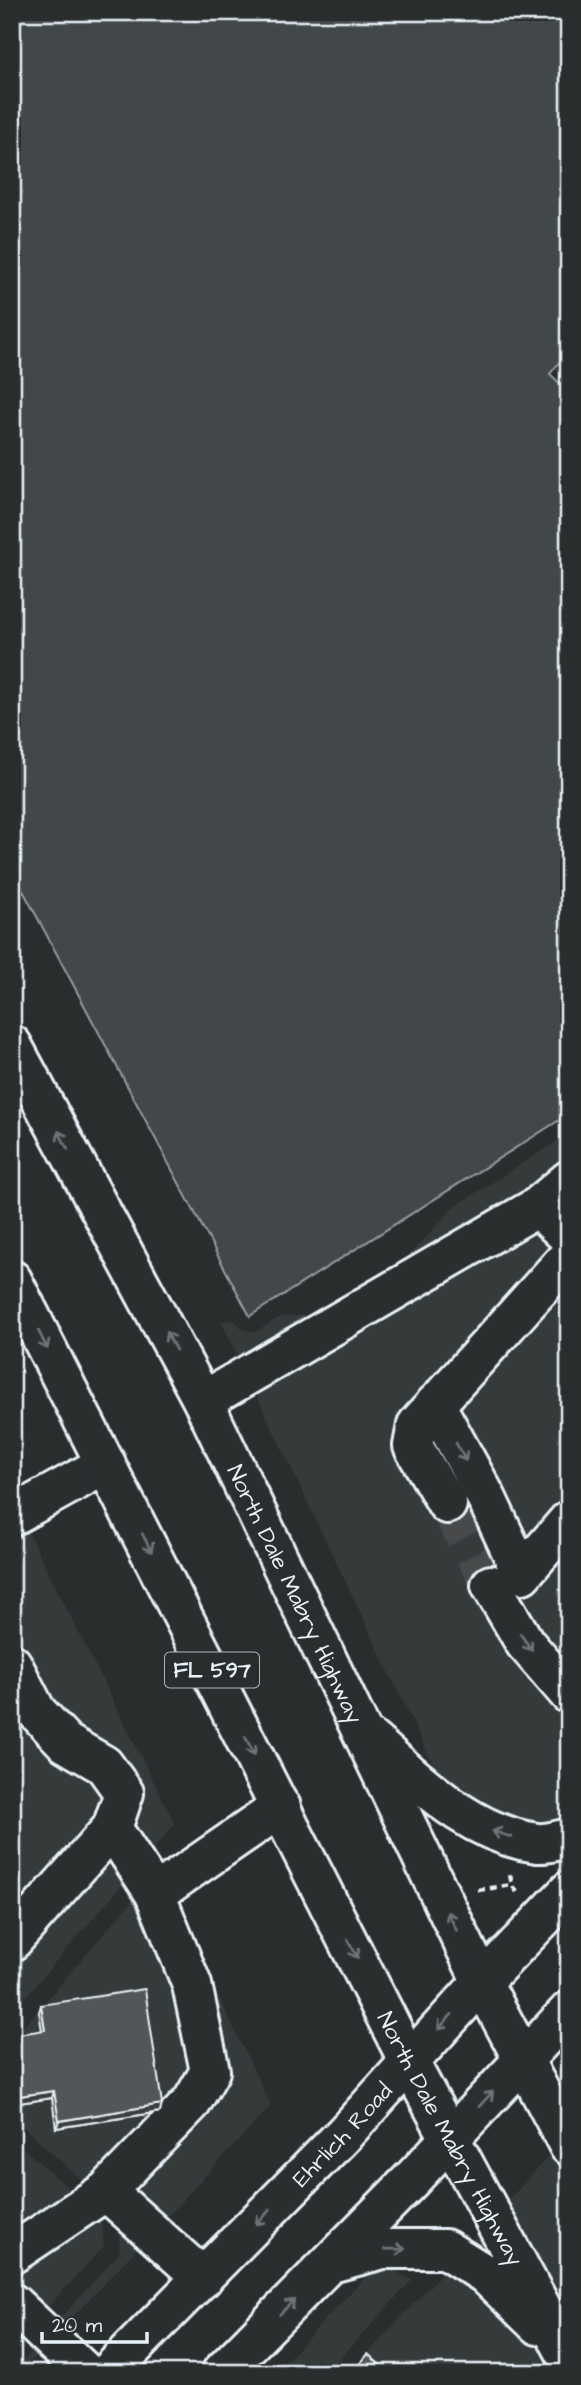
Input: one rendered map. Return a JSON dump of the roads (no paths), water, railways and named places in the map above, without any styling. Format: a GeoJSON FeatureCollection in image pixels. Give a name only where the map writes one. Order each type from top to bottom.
{"type":"FeatureCollection","features":[{"type":"Feature","properties":{"kind":"main road","name":"North Dale Mabry Highway"},"geometry":{"type":"LineString","coordinates":[[12,1045],[203,1401],[482,1982],[569,2146]]}},
{"type":"Feature","properties":{"kind":"main road"},"geometry":{"type":"LineString","coordinates":[[203,1401],[537,1207],[569,1180]]}},
{"type":"Feature","properties":{"kind":"main road"},"geometry":{"type":"LineString","coordinates":[[537,1207],[569,1237]]}},
{"type":"Feature","properties":{"kind":"main road"},"geometry":{"type":"LineString","coordinates":[[447,1504],[414,1446],[416,1425],[569,1256]]}},
{"type":"Feature","properties":{"kind":"main road","name":"North Dale Mabry Highway"},"geometry":{"type":"LineString","coordinates":[[12,1280],[409,2062],[567,2356]]}},
{"type":"Feature","properties":{"kind":"main road"},"geometry":{"type":"LineString","coordinates":[[435,1405],[487,1499],[522,1574],[569,1520]]}},
{"type":"Feature","properties":{"kind":"main road"},"geometry":{"type":"LineString","coordinates":[[12,1516],[106,1464]]}},
{"type":"Feature","properties":{"kind":"main road"},"geometry":{"type":"LineString","coordinates":[[491,1585],[525,1643],[569,1695]]}},
{"type":"Feature","properties":{"kind":"main road"},"geometry":{"type":"LineString","coordinates":[[12,1664],[36,1711],[66,1742],[104,1765],[124,1793],[112,1828],[12,1941]]}},
{"type":"Feature","properties":{"kind":"main road"},"geometry":{"type":"LineString","coordinates":[[358,1728],[441,1801],[496,1833],[539,1843],[569,1838]]}},
{"type":"Feature","properties":{"kind":"main road"},"geometry":{"type":"LineString","coordinates":[[155,1894],[281,1807]]}},
{"type":"Feature","properties":{"kind":"main road"},"geometry":{"type":"LineString","coordinates":[[12,2254],[106,2191],[192,2102],[209,2071],[192,1985],[155,1894],[112,1828]]}},
{"type":"Feature","properties":{"kind":"main road","name":"Ehrlich Road"},"geometry":{"type":"LineString","coordinates":[[108,2373],[345,2133],[569,1891]]}},
{"type":"Feature","properties":{"kind":"main road"},"geometry":{"type":"LineString","coordinates":[[221,2373],[329,2264],[569,2011]]}},
{"type":"Feature","properties":{"kind":"main road"},"geometry":{"type":"LineString","coordinates":[[106,2191],[203,2278]]}},
{"type":"Feature","properties":{"kind":"main road"},"geometry":{"type":"LineString","coordinates":[[329,2264],[383,2249],[446,2249],[485,2274],[567,2356]]}},
{"type":"Feature","properties":{"kind":"main road"},"geometry":{"type":"LineString","coordinates":[[12,2303],[86,2373]]}},
{"type":"Feature","properties":{"kind":"tunnel"},"geometry":{"type":"LineString","coordinates":[[447,1504],[491,1585]]}}]}
